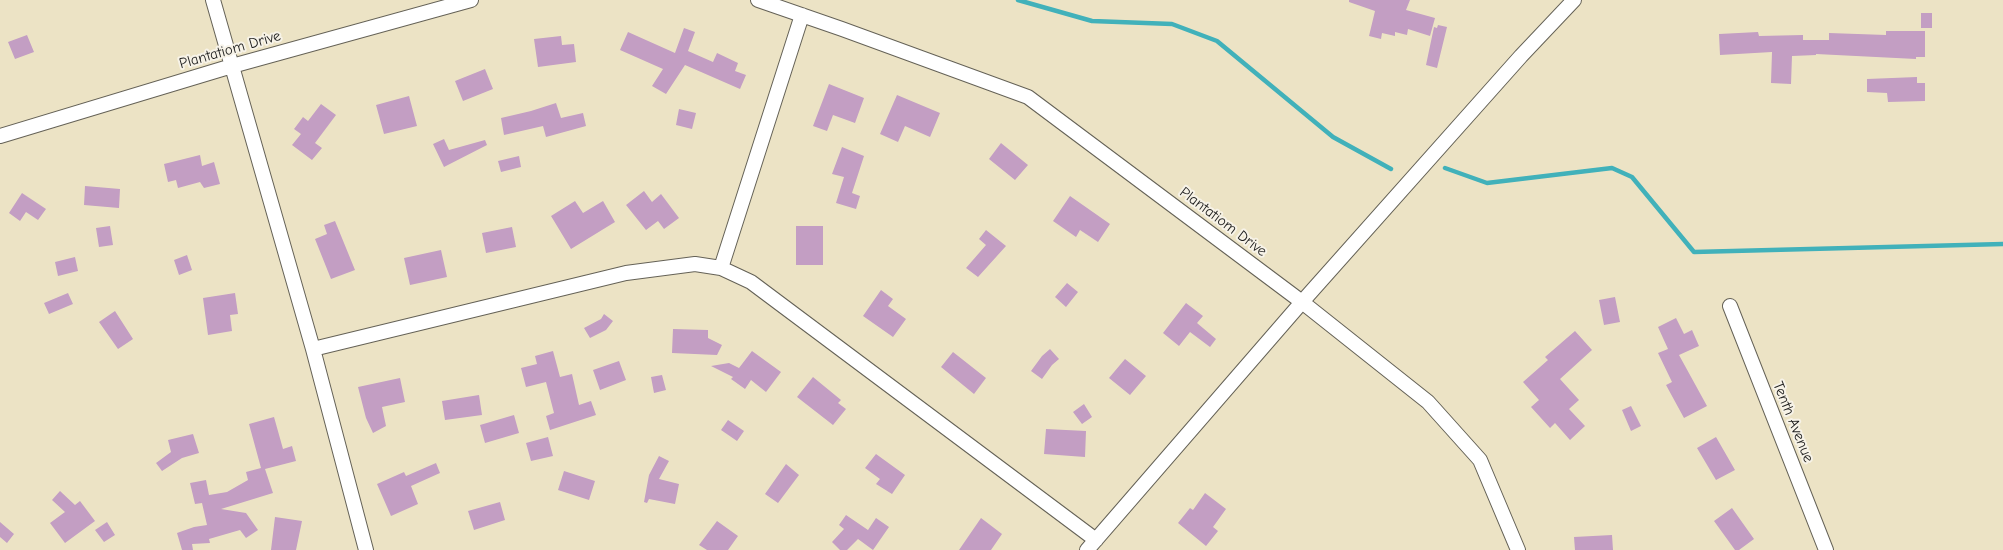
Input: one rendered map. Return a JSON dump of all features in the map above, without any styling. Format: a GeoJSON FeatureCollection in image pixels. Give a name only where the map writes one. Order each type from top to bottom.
{"type":"FeatureCollection","features":[{"type":"Feature","properties":{"kind":"street"},"geometry":{"type":"LineString","coordinates":[[213,0],[313,349],[366,550]]}},
{"type":"Feature","properties":{"kind":"street","name":"Plantatiom Drive"},"geometry":{"type":"LineString","coordinates":[[0,136],[232,66],[471,0]]}},
{"type":"Feature","properties":{"kind":"street","name":"Plantatiom Drive"},"geometry":{"type":"LineString","coordinates":[[758,0],[1028,98],[1302,302],[1428,402],[1480,460],[1518,550]]}},
{"type":"Feature","properties":{"kind":"street"},"geometry":{"type":"LineString","coordinates":[[313,349],[626,273],[695,264],[722,268],[751,282],[1091,545],[1302,302],[1521,56],[1574,0]]}},
{"type":"Feature","properties":{"kind":"street"},"geometry":{"type":"LineString","coordinates":[[722,268],[802,15]]}},
{"type":"Feature","properties":{"kind":"street","name":"Tenth Avenue"},"geometry":{"type":"LineString","coordinates":[[1730,306],[1826,550]]}},
{"type":"Feature","properties":{"kind":"building"},"geometry":{"type":"Polygon","coordinates":[[[1349,0],[1410,0],[1406,10],[1435,18],[1430,36],[1408,29],[1407,35],[1395,32],[1395,36],[1382,33],[1381,39],[1369,36],[1375,11],[1349,2],[1349,0]]]}},
{"type":"Feature","properties":{"kind":"building"},"geometry":{"type":"Polygon","coordinates":[[[1921,13],[1932,13],[1932,28],[1921,28],[1921,13]]]}},
{"type":"Feature","properties":{"kind":"building"},"geometry":{"type":"Polygon","coordinates":[[[1438,25],[1447,27],[1437,68],[1426,65],[1434,27],[1437,28],[1438,25]]]}},
{"type":"Feature","properties":{"kind":"building"},"geometry":{"type":"Polygon","coordinates":[[[684,28],[695,32],[688,51],[713,62],[717,53],[738,63],[735,71],[746,75],[740,89],[685,65],[666,94],[652,86],[663,69],[620,50],[628,32],[675,53],[684,28]]]}},
{"type":"Feature","properties":{"kind":"building"},"geometry":{"type":"Polygon","coordinates":[[[1886,31],[1925,31],[1925,57],[1916,57],[1916,59],[1816,54],[1792,56],[1791,84],[1771,83],[1772,52],[1720,55],[1719,34],[1758,32],[1759,36],[1803,35],[1803,40],[1829,40],[1829,33],[1886,35],[1886,31]]]}},
{"type":"Feature","properties":{"kind":"building"},"geometry":{"type":"Polygon","coordinates":[[[27,35],[34,52],[15,59],[8,42],[27,35]]]}},
{"type":"Feature","properties":{"kind":"building"},"geometry":{"type":"Polygon","coordinates":[[[561,36],[562,45],[574,44],[576,62],[538,67],[534,39],[561,36]]]}},
{"type":"Feature","properties":{"kind":"building"},"geometry":{"type":"Polygon","coordinates":[[[485,69],[493,89],[463,101],[455,81],[485,69]]]}},
{"type":"Feature","properties":{"kind":"building"},"geometry":{"type":"Polygon","coordinates":[[[1917,77],[1917,83],[1925,83],[1925,101],[1888,102],[1887,93],[1867,92],[1867,79],[1917,77]]]}},
{"type":"Feature","properties":{"kind":"building"},"geometry":{"type":"Polygon","coordinates":[[[829,84],[864,98],[855,123],[833,115],[827,131],[813,126],[829,84]]]}},
{"type":"Feature","properties":{"kind":"building"},"geometry":{"type":"Polygon","coordinates":[[[897,95],[940,113],[930,137],[905,126],[898,142],[880,134],[897,95]]]}},
{"type":"Feature","properties":{"kind":"building"},"geometry":{"type":"Polygon","coordinates":[[[409,96],[417,126],[384,134],[376,105],[409,96]]]}},
{"type":"Feature","properties":{"kind":"building"},"geometry":{"type":"Polygon","coordinates":[[[556,103],[561,118],[583,113],[586,126],[546,137],[543,126],[504,135],[501,118],[556,103]]]}},
{"type":"Feature","properties":{"kind":"building"},"geometry":{"type":"Polygon","coordinates":[[[321,104],[336,115],[315,143],[322,148],[312,160],[292,145],[301,134],[294,129],[303,117],[308,121],[321,104]]]}},
{"type":"Feature","properties":{"kind":"building"},"geometry":{"type":"Polygon","coordinates":[[[679,109],[696,113],[692,129],[676,125],[679,109]]]}},
{"type":"Feature","properties":{"kind":"building"},"geometry":{"type":"Polygon","coordinates":[[[444,139],[449,150],[485,140],[487,145],[444,167],[433,144],[444,139]]]}},
{"type":"Feature","properties":{"kind":"building"},"geometry":{"type":"Polygon","coordinates":[[[1001,143],[1028,165],[1015,180],[989,159],[1001,143]]]}},
{"type":"Feature","properties":{"kind":"building"},"geometry":{"type":"Polygon","coordinates":[[[842,147],[864,156],[852,193],[860,196],[856,209],[836,203],[844,177],[832,174],[842,147]]]}},
{"type":"Feature","properties":{"kind":"building"},"geometry":{"type":"Polygon","coordinates":[[[200,155],[202,166],[214,162],[220,184],[204,188],[200,182],[178,188],[176,180],[168,182],[164,164],[200,155]]]}},
{"type":"Feature","properties":{"kind":"building"},"geometry":{"type":"Polygon","coordinates":[[[519,156],[521,167],[501,172],[498,161],[519,156]]]}},
{"type":"Feature","properties":{"kind":"building"},"geometry":{"type":"Polygon","coordinates":[[[85,186],[120,189],[119,208],[84,205],[85,186]]]}},
{"type":"Feature","properties":{"kind":"building"},"geometry":{"type":"Polygon","coordinates":[[[644,191],[652,202],[661,194],[679,218],[664,229],[658,221],[646,230],[626,205],[644,191]]]}},
{"type":"Feature","properties":{"kind":"building"},"geometry":{"type":"Polygon","coordinates":[[[22,193],[46,209],[38,220],[26,212],[20,221],[9,213],[22,193]]]}},
{"type":"Feature","properties":{"kind":"building"},"geometry":{"type":"Polygon","coordinates":[[[1070,196],[1110,224],[1098,242],[1080,230],[1076,237],[1053,221],[1070,196]]]}},
{"type":"Feature","properties":{"kind":"building"},"geometry":{"type":"Polygon","coordinates":[[[575,201],[583,213],[603,201],[615,222],[571,249],[551,216],[575,201]]]}},
{"type":"Feature","properties":{"kind":"building"},"geometry":{"type":"Polygon","coordinates":[[[335,221],[355,270],[331,279],[315,239],[327,234],[324,225],[335,221]]]}},
{"type":"Feature","properties":{"kind":"building"},"geometry":{"type":"Polygon","coordinates":[[[110,226],[113,245],[99,247],[96,228],[110,226]]]}},
{"type":"Feature","properties":{"kind":"building"},"geometry":{"type":"Polygon","coordinates":[[[796,226],[823,226],[823,265],[796,265],[796,226]]]}},
{"type":"Feature","properties":{"kind":"building"},"geometry":{"type":"Polygon","coordinates":[[[512,227],[516,247],[486,253],[482,233],[512,227]]]}},
{"type":"Feature","properties":{"kind":"building"},"geometry":{"type":"Polygon","coordinates":[[[986,230],[1006,246],[978,277],[966,268],[986,245],[979,239],[986,230]]]}},
{"type":"Feature","properties":{"kind":"building"},"geometry":{"type":"Polygon","coordinates":[[[441,250],[447,277],[410,285],[404,258],[441,250]]]}},
{"type":"Feature","properties":{"kind":"building"},"geometry":{"type":"Polygon","coordinates":[[[187,255],[192,270],[179,275],[174,260],[187,255]]]}},
{"type":"Feature","properties":{"kind":"building"},"geometry":{"type":"Polygon","coordinates":[[[75,257],[78,271],[58,276],[55,262],[75,257]]]}},
{"type":"Feature","properties":{"kind":"building"},"geometry":{"type":"Polygon","coordinates":[[[1067,283],[1078,292],[1066,307],[1055,297],[1067,283]]]}},
{"type":"Feature","properties":{"kind":"building"},"geometry":{"type":"Polygon","coordinates":[[[881,290],[893,299],[888,306],[906,319],[893,337],[863,316],[881,290]]]}},
{"type":"Feature","properties":{"kind":"building"},"geometry":{"type":"Polygon","coordinates":[[[68,293],[73,304],[49,314],[44,303],[68,293]]]}},
{"type":"Feature","properties":{"kind":"building"},"geometry":{"type":"Polygon","coordinates":[[[235,293],[238,314],[230,315],[232,331],[208,335],[203,298],[235,293]]]}},
{"type":"Feature","properties":{"kind":"building"},"geometry":{"type":"Polygon","coordinates":[[[1615,297],[1620,322],[1604,325],[1599,300],[1615,297]]]}},
{"type":"Feature","properties":{"kind":"building"},"geometry":{"type":"Polygon","coordinates":[[[1186,303],[1203,316],[1197,323],[1216,339],[1210,347],[1190,332],[1179,346],[1163,333],[1186,303]]]}},
{"type":"Feature","properties":{"kind":"building"},"geometry":{"type":"Polygon","coordinates":[[[115,311],[133,339],[118,349],[99,322],[115,311]]]}},
{"type":"Feature","properties":{"kind":"building"},"geometry":{"type":"Polygon","coordinates":[[[604,314],[613,321],[606,330],[590,338],[584,328],[601,319],[604,314]]]}},
{"type":"Feature","properties":{"kind":"building"},"geometry":{"type":"Polygon","coordinates":[[[1676,318],[1684,334],[1692,330],[1699,346],[1679,355],[1707,406],[1684,418],[1666,385],[1672,382],[1658,353],[1668,349],[1658,327],[1676,318]]]}},
{"type":"Feature","properties":{"kind":"building"},"geometry":{"type":"Polygon","coordinates":[[[673,329],[708,330],[708,338],[722,345],[717,355],[672,353],[673,329]]]}},
{"type":"Feature","properties":{"kind":"building"},"geometry":{"type":"Polygon","coordinates":[[[1575,331],[1592,350],[1560,379],[1579,400],[1569,409],[1585,426],[1570,440],[1555,423],[1550,428],[1531,407],[1539,400],[1523,382],[1548,360],[1545,357],[1575,331]]]}},
{"type":"Feature","properties":{"kind":"building"},"geometry":{"type":"Polygon","coordinates":[[[1050,349],[1059,359],[1042,379],[1031,371],[1050,349]]]}},
{"type":"Feature","properties":{"kind":"building"},"geometry":{"type":"Polygon","coordinates":[[[553,351],[560,377],[572,374],[579,405],[591,401],[596,415],[550,430],[546,416],[554,413],[546,382],[526,387],[521,368],[537,364],[535,356],[553,351]]]}},
{"type":"Feature","properties":{"kind":"building"},"geometry":{"type":"Polygon","coordinates":[[[752,351],[781,372],[766,392],[751,380],[745,389],[731,379],[733,377],[711,366],[729,363],[739,368],[752,351]]]}},
{"type":"Feature","properties":{"kind":"building"},"geometry":{"type":"Polygon","coordinates":[[[953,352],[986,378],[974,394],[941,367],[953,352]]]}},
{"type":"Feature","properties":{"kind":"building"},"geometry":{"type":"Polygon","coordinates":[[[1125,359],[1146,376],[1130,395],[1109,378],[1125,359]]]}},
{"type":"Feature","properties":{"kind":"building"},"geometry":{"type":"Polygon","coordinates":[[[619,361],[626,380],[600,390],[593,370],[619,361]]]}},
{"type":"Feature","properties":{"kind":"building"},"geometry":{"type":"Polygon","coordinates":[[[662,375],[666,390],[654,393],[651,377],[662,375]]]}},
{"type":"Feature","properties":{"kind":"building"},"geometry":{"type":"Polygon","coordinates":[[[813,377],[841,400],[838,403],[846,409],[833,425],[797,397],[813,377]]]}},
{"type":"Feature","properties":{"kind":"building"},"geometry":{"type":"Polygon","coordinates":[[[400,378],[405,402],[382,407],[386,426],[373,433],[366,418],[358,387],[400,378]]]}},
{"type":"Feature","properties":{"kind":"building"},"geometry":{"type":"Polygon","coordinates":[[[479,395],[482,415],[445,420],[442,401],[479,395]]]}},
{"type":"Feature","properties":{"kind":"building"},"geometry":{"type":"Polygon","coordinates":[[[1084,404],[1092,417],[1082,424],[1073,412],[1084,404]]]}},
{"type":"Feature","properties":{"kind":"building"},"geometry":{"type":"Polygon","coordinates":[[[1631,406],[1641,426],[1631,431],[1622,410],[1631,406]]]}},
{"type":"Feature","properties":{"kind":"building"},"geometry":{"type":"Polygon","coordinates":[[[514,415],[519,433],[485,443],[480,425],[514,415]]]}},
{"type":"Feature","properties":{"kind":"building"},"geometry":{"type":"Polygon","coordinates":[[[274,417],[283,449],[292,446],[296,461],[265,469],[273,493],[221,509],[246,513],[258,530],[246,538],[240,530],[209,539],[210,543],[192,544],[193,550],[182,550],[177,533],[207,525],[202,503],[195,504],[190,483],[206,480],[209,495],[227,492],[248,480],[246,472],[261,468],[249,424],[274,417]]]}},
{"type":"Feature","properties":{"kind":"building"},"geometry":{"type":"Polygon","coordinates":[[[728,420],[744,431],[737,441],[721,430],[728,420]]]}},
{"type":"Feature","properties":{"kind":"building"},"geometry":{"type":"Polygon","coordinates":[[[1046,429],[1086,431],[1085,457],[1044,454],[1046,429]]]}},
{"type":"Feature","properties":{"kind":"building"},"geometry":{"type":"Polygon","coordinates":[[[193,434],[199,453],[182,458],[162,471],[156,463],[171,452],[168,440],[193,434]]]}},
{"type":"Feature","properties":{"kind":"building"},"geometry":{"type":"Polygon","coordinates":[[[548,437],[553,456],[531,461],[526,443],[548,437]]]}},
{"type":"Feature","properties":{"kind":"building"},"geometry":{"type":"Polygon","coordinates":[[[1716,437],[1735,470],[1716,480],[1697,448],[1716,437]]]}},
{"type":"Feature","properties":{"kind":"building"},"geometry":{"type":"Polygon","coordinates":[[[876,454],[905,475],[892,494],[876,484],[880,479],[865,468],[876,454]]]}},
{"type":"Feature","properties":{"kind":"building"},"geometry":{"type":"Polygon","coordinates":[[[659,456],[669,461],[659,479],[679,484],[675,504],[649,499],[647,503],[644,502],[649,475],[659,456]]]}},
{"type":"Feature","properties":{"kind":"building"},"geometry":{"type":"Polygon","coordinates":[[[436,463],[440,473],[411,486],[418,504],[391,516],[377,484],[404,472],[406,476],[436,463]]]}},
{"type":"Feature","properties":{"kind":"building"},"geometry":{"type":"Polygon","coordinates":[[[786,464],[799,475],[778,503],[765,494],[786,464]]]}},
{"type":"Feature","properties":{"kind":"building"},"geometry":{"type":"Polygon","coordinates":[[[564,471],[595,481],[589,500],[558,490],[564,471]]]}},
{"type":"Feature","properties":{"kind":"building"},"geometry":{"type":"Polygon","coordinates":[[[60,491],[75,505],[80,501],[95,521],[65,543],[50,523],[65,512],[52,500],[60,491]]]}},
{"type":"Feature","properties":{"kind":"building"},"geometry":{"type":"Polygon","coordinates":[[[1205,493],[1226,509],[1213,527],[1218,531],[1206,546],[1178,523],[1190,508],[1193,510],[1205,493]]]}},
{"type":"Feature","properties":{"kind":"building"},"geometry":{"type":"Polygon","coordinates":[[[500,502],[505,520],[474,530],[468,511],[500,502]]]}},
{"type":"Feature","properties":{"kind":"building"},"geometry":{"type":"Polygon","coordinates":[[[1732,508],[1754,539],[1739,550],[1735,550],[1714,521],[1732,508]]]}},
{"type":"Feature","properties":{"kind":"building"},"geometry":{"type":"Polygon","coordinates":[[[846,515],[868,530],[876,518],[889,527],[873,550],[858,539],[847,550],[840,550],[832,542],[844,529],[839,525],[846,515]]]}},
{"type":"Feature","properties":{"kind":"building"},"geometry":{"type":"Polygon","coordinates":[[[275,517],[302,521],[296,550],[271,550],[275,517]]]}},
{"type":"Feature","properties":{"kind":"building"},"geometry":{"type":"Polygon","coordinates":[[[981,518],[1002,534],[991,550],[959,550],[981,518]]]}},
{"type":"Feature","properties":{"kind":"building"},"geometry":{"type":"Polygon","coordinates":[[[717,521],[738,536],[728,550],[707,550],[699,545],[717,521]]]}},
{"type":"Feature","properties":{"kind":"building"},"geometry":{"type":"Polygon","coordinates":[[[0,522],[14,534],[7,543],[0,537],[0,522]]]}},
{"type":"Feature","properties":{"kind":"building"},"geometry":{"type":"Polygon","coordinates":[[[107,522],[115,535],[104,542],[95,530],[107,522]]]}},
{"type":"Feature","properties":{"kind":"building"},"geometry":{"type":"Polygon","coordinates":[[[1612,535],[1613,550],[1575,550],[1574,537],[1612,535]]]}},
{"type":"Feature","properties":{"kind":"waterway"},"geometry":{"type":"LineString","coordinates":[[1018,0],[1092,21],[1172,24],[1217,41],[1333,137],[1391,169]]}},
{"type":"Feature","properties":{"kind":"waterway"},"geometry":{"type":"LineString","coordinates":[[1445,168],[1487,183],[1612,168],[1632,177],[1694,252],[2003,244]]}}]}
